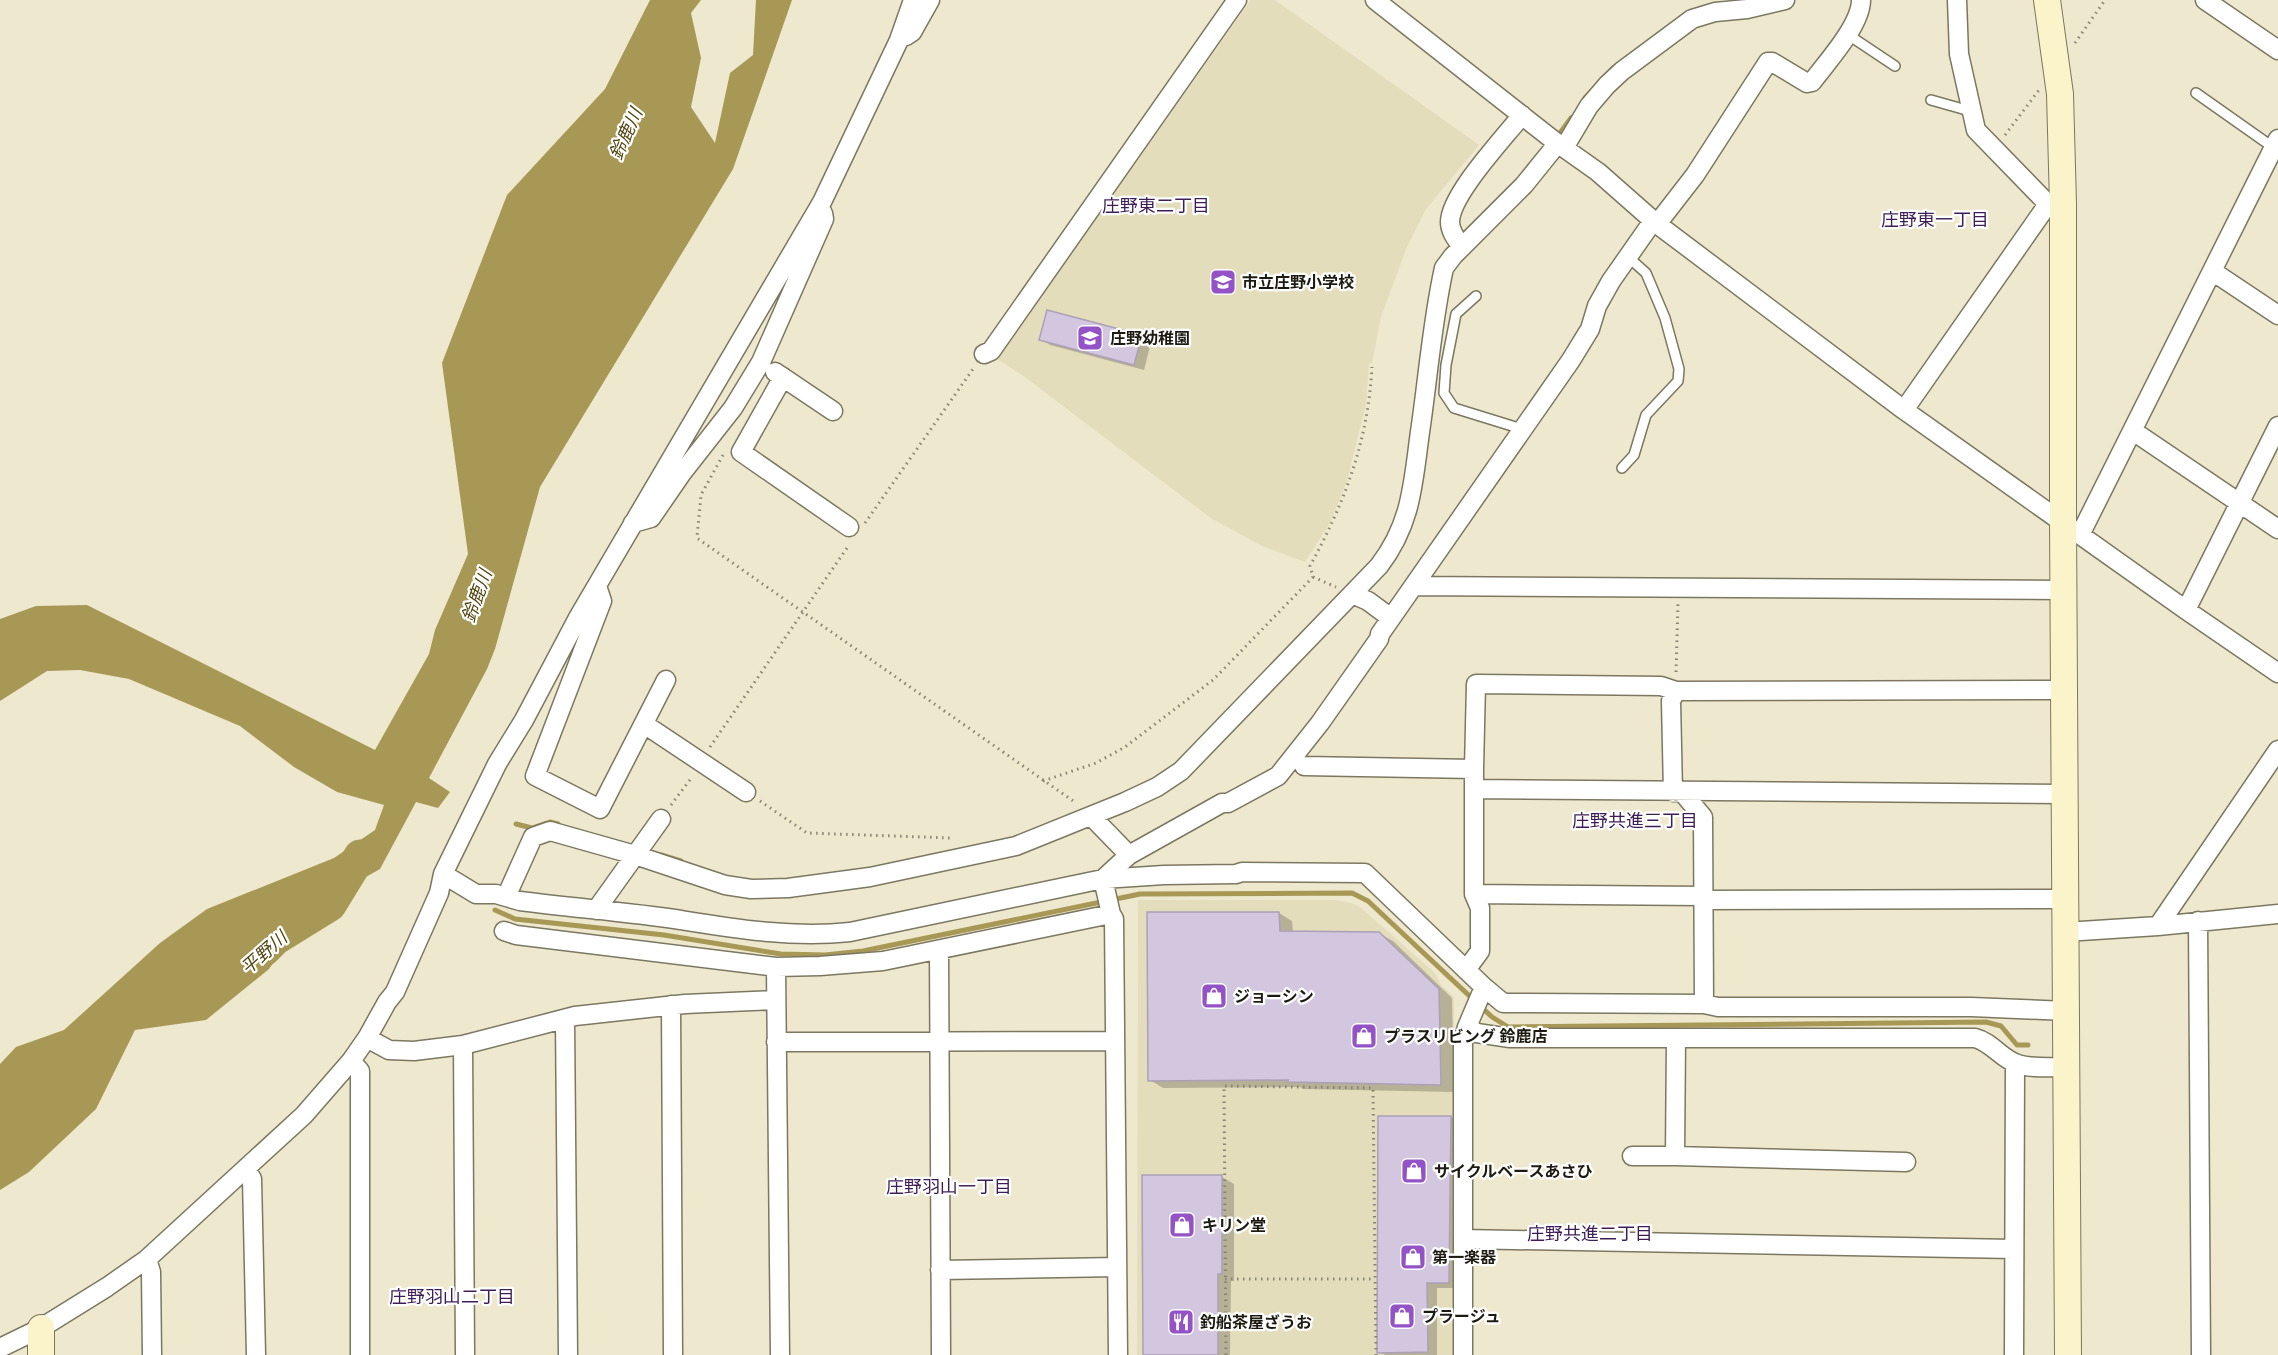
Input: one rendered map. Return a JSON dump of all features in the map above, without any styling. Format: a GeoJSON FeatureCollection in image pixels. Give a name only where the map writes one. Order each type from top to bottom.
{"type":"FeatureCollection","features":[{"type":"Feature","properties":{"kind":"street"},"geometry":{"type":"LineString","coordinates":[[0,1348],[41,1328],[147,1259],[304,1115],[351,1061],[367,1038],[395,992],[439,893],[443,874],[497,764],[524,720],[579,616],[822,202],[899,40],[913,0]]}},
{"type":"Feature","properties":{"kind":"street"},"geometry":{"type":"LineString","coordinates":[[899,40],[912,32],[930,0]]}},
{"type":"Feature","properties":{"kind":"street"},"geometry":{"type":"LineString","coordinates":[[984,354],[991,351],[1236,0]]}},
{"type":"Feature","properties":{"kind":"street"},"geometry":{"type":"LineString","coordinates":[[1374,0],[1598,172],[1655,222],[1904,410],[2186,610],[2278,672]]}},
{"type":"Feature","properties":{"kind":"street"},"geometry":{"type":"LineString","coordinates":[[506,897],[533,837],[550,831],[636,855],[725,885],[751,889],[788,888],[870,877],[1016,846],[1085,811],[1156,787],[1181,771],[1379,566],[1400,533],[1411,495],[1444,268],[1457,239],[1524,185],[1557,142],[1607,85],[1622,71],[1692,19],[1715,12],[1747,9],[1785,0]]}},
{"type":"Feature","properties":{"kind":"street"},"geometry":{"type":"LineString","coordinates":[[1104,882],[1129,855],[1278,776],[1320,723],[1379,639],[1380,634],[1585,337],[1597,306],[1627,256],[1695,175],[1768,62],[1773,62],[1807,83],[1812,82],[1847,34],[1861,10],[1861,0]]}},
{"type":"Feature","properties":{"kind":"street"},"geometry":{"type":"LineString","coordinates":[[1957,0],[1959,54],[1976,130],[2056,204]]}},
{"type":"Feature","properties":{"kind":"street"},"geometry":{"type":"LineString","coordinates":[[2047,0],[2058,82],[2056,204],[2071,529],[2064,590],[2068,1355]]}},
{"type":"Feature","properties":{"kind":"street"},"geometry":{"type":"LineString","coordinates":[[2205,0],[2278,50]]}},
{"type":"Feature","properties":{"kind":"street"},"geometry":{"type":"LineString","coordinates":[[1457,239],[1450,222],[1454,204],[1463,189],[1522,115]]}},
{"type":"Feature","properties":{"kind":"street"},"geometry":{"type":"LineString","coordinates":[[2071,529],[2133,431],[2276,143]]}},
{"type":"Feature","properties":{"kind":"street"},"geometry":{"type":"LineString","coordinates":[[633,523],[651,518],[682,472],[733,408],[760,362],[824,219],[822,202]]}},
{"type":"Feature","properties":{"kind":"street"},"geometry":{"type":"LineString","coordinates":[[1904,410],[2056,204]]}},
{"type":"Feature","properties":{"kind":"street"},"geometry":{"type":"LineString","coordinates":[[2212,271],[2278,315]]}},
{"type":"Feature","properties":{"kind":"street"},"geometry":{"type":"LineString","coordinates":[[760,362],[833,411]]}},
{"type":"Feature","properties":{"kind":"street"},"geometry":{"type":"LineString","coordinates":[[783,377],[741,452],[855,530]]}},
{"type":"Feature","properties":{"kind":"street"},"geometry":{"type":"LineString","coordinates":[[2186,610],[2278,426]]}},
{"type":"Feature","properties":{"kind":"street"},"geometry":{"type":"LineString","coordinates":[[2133,431],[2278,530]]}},
{"type":"Feature","properties":{"kind":"street"},"geometry":{"type":"LineString","coordinates":[[597,586],[602,601],[535,776],[600,809],[666,680]]}},
{"type":"Feature","properties":{"kind":"street"},"geometry":{"type":"LineString","coordinates":[[1414,586],[2064,590]]}},
{"type":"Feature","properties":{"kind":"street"},"geometry":{"type":"LineString","coordinates":[[1352,594],[1368,601],[1391,618]]}},
{"type":"Feature","properties":{"kind":"street"},"geometry":{"type":"LineString","coordinates":[[1466,970],[1480,951],[1480,908],[1474,894],[1476,684],[1661,686],[1676,691],[2065,690]]}},
{"type":"Feature","properties":{"kind":"street"},"geometry":{"type":"LineString","coordinates":[[1676,691],[1671,701],[1678,792],[1703,817],[1704,1004]]}},
{"type":"Feature","properties":{"kind":"street"},"geometry":{"type":"LineString","coordinates":[[644,724],[746,792]]}},
{"type":"Feature","properties":{"kind":"street"},"geometry":{"type":"LineString","coordinates":[[2158,926],[2278,750]]}},
{"type":"Feature","properties":{"kind":"street"},"geometry":{"type":"LineString","coordinates":[[1304,766],[1474,769]]}},
{"type":"Feature","properties":{"kind":"street"},"geometry":{"type":"LineString","coordinates":[[1474,789],[2065,794]]}},
{"type":"Feature","properties":{"kind":"street"},"geometry":{"type":"LineString","coordinates":[[1085,811],[1129,855]]}},
{"type":"Feature","properties":{"kind":"street"},"geometry":{"type":"LineString","coordinates":[[597,910],[662,819]]}},
{"type":"Feature","properties":{"kind":"street"},"geometry":{"type":"LineString","coordinates":[[443,874],[476,894],[496,894],[520,901],[771,934],[830,934],[1104,882],[1164,875],[1242,872],[1365,873],[1484,987],[1503,1002],[1704,1004],[1718,1008],[1748,1010],[1971,1007],[2067,1011]]}},
{"type":"Feature","properties":{"kind":"street"},"geometry":{"type":"LineString","coordinates":[[1104,882],[1114,919],[1118,1355]]}},
{"type":"Feature","properties":{"kind":"street"},"geometry":{"type":"LineString","coordinates":[[1474,894],[1703,898],[2064,899]]}},
{"type":"Feature","properties":{"kind":"street"},"geometry":{"type":"LineString","coordinates":[[504,931],[516,935],[776,967],[862,964],[1111,914]]}},
{"type":"Feature","properties":{"kind":"street"},"geometry":{"type":"LineString","coordinates":[[2065,932],[2158,926],[2278,914]]}},
{"type":"Feature","properties":{"kind":"street"},"geometry":{"type":"LineString","coordinates":[[2198,921],[2201,1355]]}},
{"type":"Feature","properties":{"kind":"street"},"geometry":{"type":"LineString","coordinates":[[939,950],[941,1355]]}},
{"type":"Feature","properties":{"kind":"street"},"geometry":{"type":"LineString","coordinates":[[776,967],[780,1355]]}},
{"type":"Feature","properties":{"kind":"street"},"geometry":{"type":"LineString","coordinates":[[1463,1355],[1463,1042],[1484,987]]}},
{"type":"Feature","properties":{"kind":"street"},"geometry":{"type":"LineString","coordinates":[[367,1038],[389,1050],[414,1051],[463,1045],[575,1016],[671,1005],[776,1000]]}},
{"type":"Feature","properties":{"kind":"street"},"geometry":{"type":"LineString","coordinates":[[671,1005],[673,1355]]}},
{"type":"Feature","properties":{"kind":"street"},"geometry":{"type":"LineString","coordinates":[[1748,1010],[1748,1034]]}},
{"type":"Feature","properties":{"kind":"street"},"geometry":{"type":"LineString","coordinates":[[565,1019],[568,1355]]}},
{"type":"Feature","properties":{"kind":"street"},"geometry":{"type":"LineString","coordinates":[[1467,1027],[1478,1033],[1510,1038],[1676,1038],[1748,1034],[1975,1038],[1984,1040],[2014,1063],[2067,1067]]}},
{"type":"Feature","properties":{"kind":"street"},"geometry":{"type":"LineString","coordinates":[[1675,1156],[1676,1038]]}},
{"type":"Feature","properties":{"kind":"street"},"geometry":{"type":"LineString","coordinates":[[776,1042],[1116,1041]]}},
{"type":"Feature","properties":{"kind":"street"},"geometry":{"type":"LineString","coordinates":[[463,1045],[465,1355]]}},
{"type":"Feature","properties":{"kind":"street"},"geometry":{"type":"LineString","coordinates":[[351,1061],[360,1071],[360,1355]]}},
{"type":"Feature","properties":{"kind":"street"},"geometry":{"type":"LineString","coordinates":[[2014,1063],[2014,1355]]}},
{"type":"Feature","properties":{"kind":"street"},"geometry":{"type":"LineString","coordinates":[[1632,1156],[1906,1162]]}},
{"type":"Feature","properties":{"kind":"street"},"geometry":{"type":"LineString","coordinates":[[246,1169],[252,1179],[256,1355]]}},
{"type":"Feature","properties":{"kind":"street"},"geometry":{"type":"LineString","coordinates":[[1463,1239],[2014,1250]]}},
{"type":"Feature","properties":{"kind":"street"},"geometry":{"type":"LineString","coordinates":[[147,1259],[151,1272],[152,1355]]}},
{"type":"Feature","properties":{"kind":"street"},"geometry":{"type":"LineString","coordinates":[[940,1270],[1117,1267]]}},
{"type":"Feature","properties":{"kind":"street"},"geometry":{"type":"LineString","coordinates":[[41,1328],[41,1355]]}},
{"type":"Feature","properties":{"kind":"lane"},"geometry":{"type":"LineString","coordinates":[[1847,34],[1896,66]]}},
{"type":"Feature","properties":{"kind":"lane"},"geometry":{"type":"LineString","coordinates":[[2196,93],[2276,143]]}},
{"type":"Feature","properties":{"kind":"lane"},"geometry":{"type":"LineString","coordinates":[[1931,100],[1971,111]]}},
{"type":"Feature","properties":{"kind":"lane"},"geometry":{"type":"LineString","coordinates":[[1622,468],[1634,456],[1646,415],[1678,381],[1679,369],[1665,318],[1646,273],[1627,256]]}},
{"type":"Feature","properties":{"kind":"lane"},"geometry":{"type":"LineString","coordinates":[[1476,296],[1456,314],[1446,365],[1444,393],[1454,408],[1522,429]]}},
{"type":"Feature","properties":{"kind":"path"},"geometry":{"type":"LineString","coordinates":[[2055,54],[2068,52],[2105,0]]}},
{"type":"Feature","properties":{"kind":"path"},"geometry":{"type":"LineString","coordinates":[[1995,149],[2037,91],[2058,82]]}},
{"type":"Feature","properties":{"kind":"path"},"geometry":{"type":"LineString","coordinates":[[662,819],[855,530],[984,354]]}},
{"type":"Feature","properties":{"kind":"path"},"geometry":{"type":"LineString","coordinates":[[1313,577],[1310,566],[1332,526],[1351,478],[1368,407],[1372,367]]}},
{"type":"Feature","properties":{"kind":"path"},"geometry":{"type":"LineString","coordinates":[[724,453],[701,495],[697,538],[1085,811]]}},
{"type":"Feature","properties":{"kind":"path"},"geometry":{"type":"LineString","coordinates":[[1313,577],[1333,586]]}},
{"type":"Feature","properties":{"kind":"path"},"geometry":{"type":"LineString","coordinates":[[1043,781],[1096,762],[1125,747],[1213,680],[1313,577]]}},
{"type":"Feature","properties":{"kind":"path"},"geometry":{"type":"LineString","coordinates":[[1676,691],[1678,587]]}},
{"type":"Feature","properties":{"kind":"path"},"geometry":{"type":"LineString","coordinates":[[746,792],[807,833],[951,838]]}},
{"type":"Feature","properties":{"kind":"path"},"geometry":{"type":"LineString","coordinates":[[1226,1355],[1224,1086],[1373,1088],[1376,1355]]}},
{"type":"Feature","properties":{"kind":"path"},"geometry":{"type":"LineString","coordinates":[[1224,1279],[1375,1279]]}},
{"type":"Feature","properties":{"kind":"shaded area","name":"市立庄野小学校"},"geometry":{"type":"Polygon","coordinates":[[[1251,0],[1275,0],[1479,145],[1426,209],[1407,247],[1381,317],[1372,363],[1369,364],[1366,404],[1347,481],[1330,523],[1305,562],[1262,546],[1211,518],[1022,375],[997,359],[1251,0]]]}},
{"type":"Feature","properties":{"kind":"shaded area"},"geometry":{"type":"Polygon","coordinates":[[[1138,900],[1333,900],[1348,902],[1359,906],[1435,973],[1441,985],[1454,997],[1456,1355],[1137,1355],[1138,900]]]}},
{"type":"Feature","properties":{"kind":"water","name":"鈴鹿川"},"geometry":{"type":"Polygon","coordinates":[[[650,0],[701,0],[691,13],[701,58],[691,107],[715,143],[730,73],[753,55],[756,0],[792,0],[733,169],[540,487],[495,649],[487,669],[429,778],[450,792],[438,808],[416,802],[380,869],[311,908],[269,969],[206,1020],[135,1030],[96,1109],[29,1172],[0,1190],[0,1064],[16,1047],[64,1030],[160,943],[207,909],[334,858],[375,830],[384,805],[337,792],[294,767],[240,726],[129,679],[80,670],[47,671],[0,701],[0,619],[36,606],[87,605],[375,750],[429,654],[435,630],[468,554],[442,363],[507,195],[605,89],[650,0]]]}},
{"type":"Feature","properties":{"kind":"building","name":"庄野幼稚園"},"geometry":{"type":"Polygon","coordinates":[[[1047,310],[1142,335],[1134,365],[1039,340],[1047,310]]]}},
{"type":"Feature","properties":{"kind":"building"},"geometry":{"type":"Polygon","coordinates":[[[1147,912],[1279,912],[1280,931],[1379,932],[1439,989],[1441,1085],[1288,1082],[1288,1080],[1148,1081],[1147,912]]]}},
{"type":"Feature","properties":{"kind":"building"},"geometry":{"type":"Polygon","coordinates":[[[1378,1116],[1451,1116],[1449,1283],[1427,1283],[1428,1352],[1377,1353],[1378,1116]]]}},
{"type":"Feature","properties":{"kind":"building"},"geometry":{"type":"Polygon","coordinates":[[[1142,1175],[1222,1175],[1222,1274],[1218,1274],[1218,1355],[1143,1355],[1142,1175]]]}},
{"type":"Feature","properties":{"kind":"waterway"},"geometry":{"type":"LineString","coordinates":[[1585,98],[1613,68]]}},
{"type":"Feature","properties":{"kind":"waterway"},"geometry":{"type":"LineString","coordinates":[[1557,137],[1571,118]]}},
{"type":"Feature","properties":{"kind":"waterway"},"geometry":{"type":"LineString","coordinates":[[516,824],[532,828],[550,822],[558,824]]}},
{"type":"Feature","properties":{"kind":"waterway"},"geometry":{"type":"LineString","coordinates":[[661,855],[681,861]]}},
{"type":"Feature","properties":{"kind":"waterway","name":"平野川"},"geometry":{"type":"LineString","coordinates":[[264,950],[275,939],[330,905],[360,856]]}},
{"type":"Feature","properties":{"kind":"waterway"},"geometry":{"type":"LineString","coordinates":[[495,910],[515,919],[664,935],[781,954],[825,955],[863,951],[1140,894],[1352,893],[1368,901],[1492,1017],[1508,1027],[1986,1022],[2001,1026],[2017,1045],[2028,1045]]}},
{"type":"Feature","properties":{"kind":"place","name":"市立庄野小学校"},"geometry":{"type":"Point","coordinates":[1223,282]}},
{"type":"Feature","properties":{"kind":"place","name":"庄野幼稚園"},"geometry":{"type":"Point","coordinates":[1090,338]}},
{"type":"Feature","properties":{"kind":"place","name":"ジョーシン"},"geometry":{"type":"Point","coordinates":[1214,996]}},
{"type":"Feature","properties":{"kind":"place","name":"プラスリビング 鈴鹿店"},"geometry":{"type":"Point","coordinates":[1364,1036]}},
{"type":"Feature","properties":{"kind":"place","name":"サイクルベースあさひ"},"geometry":{"type":"Point","coordinates":[1414,1171]}},
{"type":"Feature","properties":{"kind":"place","name":"キリン堂"},"geometry":{"type":"Point","coordinates":[1182,1225]}},
{"type":"Feature","properties":{"kind":"place","name":"第一楽器"},"geometry":{"type":"Point","coordinates":[1413,1257]}},
{"type":"Feature","properties":{"kind":"place","name":"プラージュ"},"geometry":{"type":"Point","coordinates":[1402,1316]}},
{"type":"Feature","properties":{"kind":"place","name":"釣船茶屋ざうお"},"geometry":{"type":"Point","coordinates":[1181,1322]}},
{"type":"Feature","properties":{"kind":"district","name":"庄野東二丁目"},"geometry":{"type":"Point","coordinates":[1156,206]}},
{"type":"Feature","properties":{"kind":"district","name":"庄野東一丁目"},"geometry":{"type":"Point","coordinates":[1935,220]}},
{"type":"Feature","properties":{"kind":"district","name":"庄野共進三丁目"},"geometry":{"type":"Point","coordinates":[1635,821]}},
{"type":"Feature","properties":{"kind":"district","name":"庄野羽山一丁目"},"geometry":{"type":"Point","coordinates":[949,1187]}},
{"type":"Feature","properties":{"kind":"district","name":"庄野共進二丁目"},"geometry":{"type":"Point","coordinates":[1590,1234]}},
{"type":"Feature","properties":{"kind":"district","name":"庄野羽山二丁目"},"geometry":{"type":"Point","coordinates":[452,1297]}}]}
